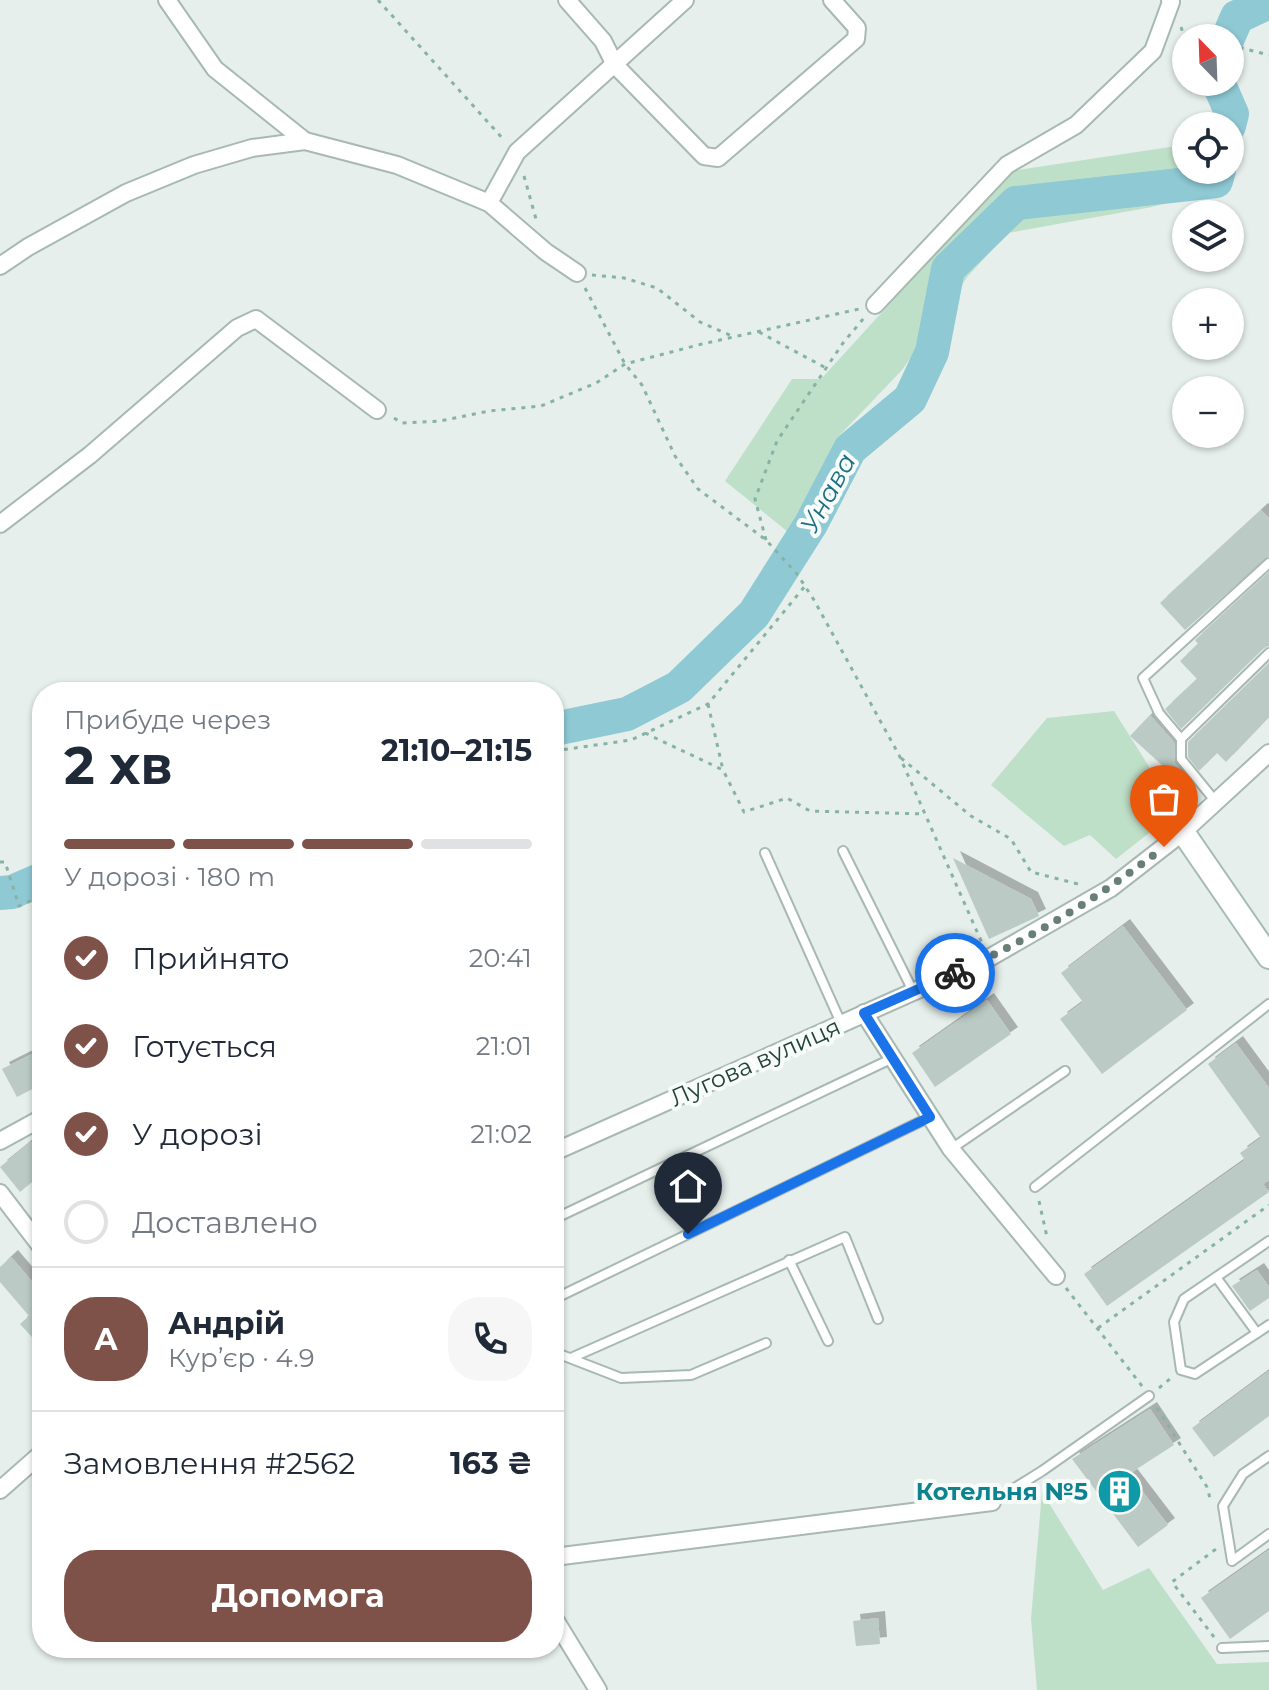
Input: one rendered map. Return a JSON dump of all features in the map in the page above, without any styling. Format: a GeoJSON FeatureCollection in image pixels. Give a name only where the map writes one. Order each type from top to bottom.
{"type":"FeatureCollection","features":[{"type":"Feature","properties":{"kind":"street"},"geometry":{"type":"LineString","coordinates":[[167,0],[215,69],[305,141]]}},
{"type":"Feature","properties":{"kind":"street"},"geometry":{"type":"LineString","coordinates":[[567,0],[603,41],[615,65],[704,156],[718,158],[856,39],[857,28],[832,0]]}},
{"type":"Feature","properties":{"kind":"street"},"geometry":{"type":"LineString","coordinates":[[489,203],[517,152],[685,0]]}},
{"type":"Feature","properties":{"kind":"street"},"geometry":{"type":"LineString","coordinates":[[875,305],[1007,165],[1076,125],[1153,51],[1170,0]]}},
{"type":"Feature","properties":{"kind":"street"},"geometry":{"type":"LineString","coordinates":[[0,266],[126,193],[194,165],[252,148],[305,141],[397,165],[489,203],[546,252],[577,273]]}},
{"type":"Feature","properties":{"kind":"street"},"geometry":{"type":"LineString","coordinates":[[3,516],[90,455],[237,328],[256,319],[377,410]]}},
{"type":"Feature","properties":{"kind":"street","name":"Лугова вулиця"},"geometry":{"type":"LineString","coordinates":[[564,1148],[989,958],[1111,888],[1183,832],[1269,753]]}},
{"type":"Feature","properties":{"kind":"street"},"geometry":{"type":"LineString","coordinates":[[1183,832],[1269,957]]}},
{"type":"Feature","properties":{"kind":"street"},"geometry":{"type":"LineString","coordinates":[[864,1013],[951,1149],[1056,1276]]}},
{"type":"Feature","properties":{"kind":"street"},"geometry":{"type":"LineString","coordinates":[[0,1141],[32,1123]]}},
{"type":"Feature","properties":{"kind":"street"},"geometry":{"type":"LineString","coordinates":[[0,1193],[32,1235]]}},
{"type":"Feature","properties":{"kind":"street"},"geometry":{"type":"LineString","coordinates":[[0,1490],[32,1462]]}},
{"type":"Feature","properties":{"kind":"street"},"geometry":{"type":"LineString","coordinates":[[564,1556],[992,1502]]}},
{"type":"Feature","properties":{"kind":"street"},"geometry":{"type":"LineString","coordinates":[[564,1634],[598,1690]]}},
{"type":"Feature","properties":{"kind":"lane"},"geometry":{"type":"LineString","coordinates":[[1216,802],[1181,759],[1181,739],[1159,713],[1143,678],[1269,563]]}},
{"type":"Feature","properties":{"kind":"lane"},"geometry":{"type":"LineString","coordinates":[[1181,739],[1269,653]]}},
{"type":"Feature","properties":{"kind":"lane"},"geometry":{"type":"LineString","coordinates":[[843,851],[913,991]]}},
{"type":"Feature","properties":{"kind":"lane"},"geometry":{"type":"LineString","coordinates":[[765,853],[841,1023]]}},
{"type":"Feature","properties":{"kind":"lane"},"geometry":{"type":"LineString","coordinates":[[1035,1187],[1269,1004]]}},
{"type":"Feature","properties":{"kind":"lane"},"geometry":{"type":"LineString","coordinates":[[564,1214],[893,1058]]}},
{"type":"Feature","properties":{"kind":"lane"},"geometry":{"type":"LineString","coordinates":[[951,1149],[1065,1071]]}},
{"type":"Feature","properties":{"kind":"lane"},"geometry":{"type":"LineString","coordinates":[[564,1294],[930,1117]]}},
{"type":"Feature","properties":{"kind":"lane"},"geometry":{"type":"LineString","coordinates":[[571,1358],[845,1237],[878,1319]]}},
{"type":"Feature","properties":{"kind":"lane"},"geometry":{"type":"LineString","coordinates":[[1269,1242],[1184,1299],[1174,1322],[1181,1370],[1195,1374],[1269,1325]]}},
{"type":"Feature","properties":{"kind":"lane"},"geometry":{"type":"LineString","coordinates":[[789,1260],[828,1341]]}},
{"type":"Feature","properties":{"kind":"lane"},"geometry":{"type":"LineString","coordinates":[[1216,1277],[1257,1333]]}},
{"type":"Feature","properties":{"kind":"lane"},"geometry":{"type":"LineString","coordinates":[[564,1356],[621,1378],[691,1375],[766,1343]]}},
{"type":"Feature","properties":{"kind":"lane"},"geometry":{"type":"LineString","coordinates":[[992,1502],[1149,1396]]}},
{"type":"Feature","properties":{"kind":"lane"},"geometry":{"type":"LineString","coordinates":[[1269,1456],[1243,1474],[1223,1506],[1232,1561],[1269,1534]]}},
{"type":"Feature","properties":{"kind":"lane"},"geometry":{"type":"LineString","coordinates":[[1222,1648],[1269,1646]]}},
{"type":"Feature","properties":{"kind":"path"},"geometry":{"type":"LineString","coordinates":[[378,0],[494,131],[517,152],[546,252]]}},
{"type":"Feature","properties":{"kind":"path"},"geometry":{"type":"LineString","coordinates":[[1244,48],[1267,53]]}},
{"type":"Feature","properties":{"kind":"path"},"geometry":{"type":"LineString","coordinates":[[577,273],[624,278],[657,288],[700,322],[735,337]]}},
{"type":"Feature","properties":{"kind":"path"},"geometry":{"type":"LineString","coordinates":[[577,273],[625,364],[642,385],[675,456],[698,489],[766,540],[805,586],[899,755],[989,958]]}},
{"type":"Feature","properties":{"kind":"path"},"geometry":{"type":"LineString","coordinates":[[377,410],[402,423],[440,421],[489,411],[541,406],[596,383],[625,364],[875,305]]}},
{"type":"Feature","properties":{"kind":"path"},"geometry":{"type":"LineString","coordinates":[[766,540],[755,499],[777,441],[826,368],[875,305]]}},
{"type":"Feature","properties":{"kind":"path"},"geometry":{"type":"LineString","coordinates":[[759,332],[826,368]]}},
{"type":"Feature","properties":{"kind":"path"},"geometry":{"type":"LineString","coordinates":[[564,750],[631,740],[708,704],[805,586]]}},
{"type":"Feature","properties":{"kind":"path"},"geometry":{"type":"LineString","coordinates":[[708,704],[723,770],[744,812],[787,798],[810,811],[924,814]]}},
{"type":"Feature","properties":{"kind":"path"},"geometry":{"type":"LineString","coordinates":[[645,733],[723,770]]}},
{"type":"Feature","properties":{"kind":"path"},"geometry":{"type":"LineString","coordinates":[[899,755],[971,816],[1011,839],[1031,872],[1085,885]]}},
{"type":"Feature","properties":{"kind":"path"},"geometry":{"type":"LineString","coordinates":[[3,862],[19,906],[32,900]]}},
{"type":"Feature","properties":{"kind":"path"},"geometry":{"type":"LineString","coordinates":[[1035,1187],[1056,1276],[1149,1396],[1207,1487]]}},
{"type":"Feature","properties":{"kind":"path"},"geometry":{"type":"LineString","coordinates":[[1098,1328],[1269,1205]]}},
{"type":"Feature","properties":{"kind":"path"},"geometry":{"type":"LineString","coordinates":[[1149,1396],[1181,1370]]}},
{"type":"Feature","properties":{"kind":"path"},"geometry":{"type":"LineString","coordinates":[[1222,1648],[1172,1582],[1230,1539]]}},
{"type":"Feature","properties":{"kind":"green space"},"geometry":{"type":"Polygon","coordinates":[[[1172,147],[1172,184],[1198,184],[1202,193],[1152,207],[1008,233],[968,276],[902,370],[839,436],[788,532],[725,481],[792,379],[821,379],[1011,171],[1172,147]]]}},
{"type":"Feature","properties":{"kind":"green space"},"geometry":{"type":"Polygon","coordinates":[[[1114,711],[1177,811],[1116,859],[1090,835],[1064,846],[991,785],[1047,718],[1114,711]]]}},
{"type":"Feature","properties":{"kind":"green space"},"geometry":{"type":"Polygon","coordinates":[[[1042,1492],[1103,1590],[1149,1568],[1217,1664],[1269,1662],[1269,1690],[1037,1690],[1031,1619],[1042,1492]]]}},
{"type":"Feature","properties":{"kind":"building"},"geometry":{"type":"Polygon","coordinates":[[[1261,510],[1269,518],[1269,556],[1185,630],[1160,603],[1261,510]]]}},
{"type":"Feature","properties":{"kind":"building"},"geometry":{"type":"Polygon","coordinates":[[[1269,572],[1269,646],[1181,729],[1165,709],[1197,679],[1180,661],[1198,644],[1195,640],[1269,572]]]}},
{"type":"Feature","properties":{"kind":"building"},"geometry":{"type":"Polygon","coordinates":[[[1269,663],[1269,717],[1226,762],[1217,753],[1199,771],[1188,757],[1188,742],[1269,663]]]}},
{"type":"Feature","properties":{"kind":"building"},"geometry":{"type":"Polygon","coordinates":[[[1150,715],[1174,742],[1175,763],[1192,784],[1177,798],[1156,775],[1164,767],[1130,736],[1150,715]]]}},
{"type":"Feature","properties":{"kind":"building"},"geometry":{"type":"Polygon","coordinates":[[[953,858],[1031,899],[1039,916],[989,939],[953,858]]]}},
{"type":"Feature","properties":{"kind":"building"},"geometry":{"type":"Polygon","coordinates":[[[1123,926],[1187,1010],[1102,1074],[1060,1019],[1083,1002],[1061,973],[1123,926]]]}},
{"type":"Feature","properties":{"kind":"building"},"geometry":{"type":"Polygon","coordinates":[[[987,1000],[1011,1034],[935,1087],[912,1053],[987,1000]]]}},
{"type":"Feature","properties":{"kind":"building"},"geometry":{"type":"Polygon","coordinates":[[[1236,1043],[1269,1088],[1269,1180],[1263,1184],[1269,1192],[1107,1306],[1084,1274],[1245,1160],[1240,1153],[1261,1138],[1208,1064],[1236,1043]]]}},
{"type":"Feature","properties":{"kind":"building"},"geometry":{"type":"Polygon","coordinates":[[[32,1054],[32,1089],[17,1097],[2,1069],[32,1054]]]}},
{"type":"Feature","properties":{"kind":"building"},"geometry":{"type":"Polygon","coordinates":[[[32,1143],[32,1182],[20,1192],[0,1167],[32,1143]]]}},
{"type":"Feature","properties":{"kind":"building"},"geometry":{"type":"Polygon","coordinates":[[[11,1257],[32,1281],[32,1337],[20,1324],[29,1316],[0,1282],[0,1267],[11,1257]]]}},
{"type":"Feature","properties":{"kind":"building"},"geometry":{"type":"Polygon","coordinates":[[[1257,1270],[1269,1287],[1269,1298],[1250,1311],[1232,1286],[1257,1270]]]}},
{"type":"Feature","properties":{"kind":"building"},"geometry":{"type":"Polygon","coordinates":[[[1269,1371],[1269,1416],[1214,1457],[1192,1428],[1269,1371]]]}},
{"type":"Feature","properties":{"kind":"building","name":"Котельня №5"},"geometry":{"type":"Polygon","coordinates":[[[1150,1409],[1174,1445],[1129,1474],[1168,1525],[1138,1547],[1072,1459],[1150,1409]]]}},
{"type":"Feature","properties":{"kind":"building"},"geometry":{"type":"Polygon","coordinates":[[[1269,1550],[1269,1611],[1230,1639],[1201,1598],[1269,1550]]]}},
{"type":"Feature","properties":{"kind":"building"},"geometry":{"type":"Polygon","coordinates":[[[878,1618],[880,1644],[856,1646],[853,1621],[878,1618]]]}},
{"type":"Feature","properties":{"kind":"waterway","name":"Унава"},"geometry":{"type":"LineString","coordinates":[[1234,24],[1237,17],[1269,2]]}},
{"type":"Feature","properties":{"kind":"waterway","name":"Унава"},"geometry":{"type":"LineString","coordinates":[[1224,96],[1231,112]]}},
{"type":"Feature","properties":{"kind":"waterway","name":"Унава"},"geometry":{"type":"LineString","coordinates":[[564,727],[627,714],[679,687],[754,614],[811,524],[850,449],[910,399],[932,352],[948,269],[1016,203],[1189,184]]}},
{"type":"Feature","properties":{"kind":"waterway","name":"Унава"},"geometry":{"type":"LineString","coordinates":[[0,893],[12,892],[32,883]]}},
{"type":"Feature","properties":{"kind":"way so far"},"geometry":{"type":"LineString","coordinates":[[955,973],[989,958],[1111,888],[1164,847]]}},
{"type":"Feature","properties":{"kind":"place","name":"Котельня №5"},"geometry":{"type":"Point","coordinates":[1119,1491]}},
{"type":"Feature","properties":{"kind":"route"},"geometry":{"type":"LineString","coordinates":[[688,1234],[930,1117],[864,1013],[955,973]]}}]}
